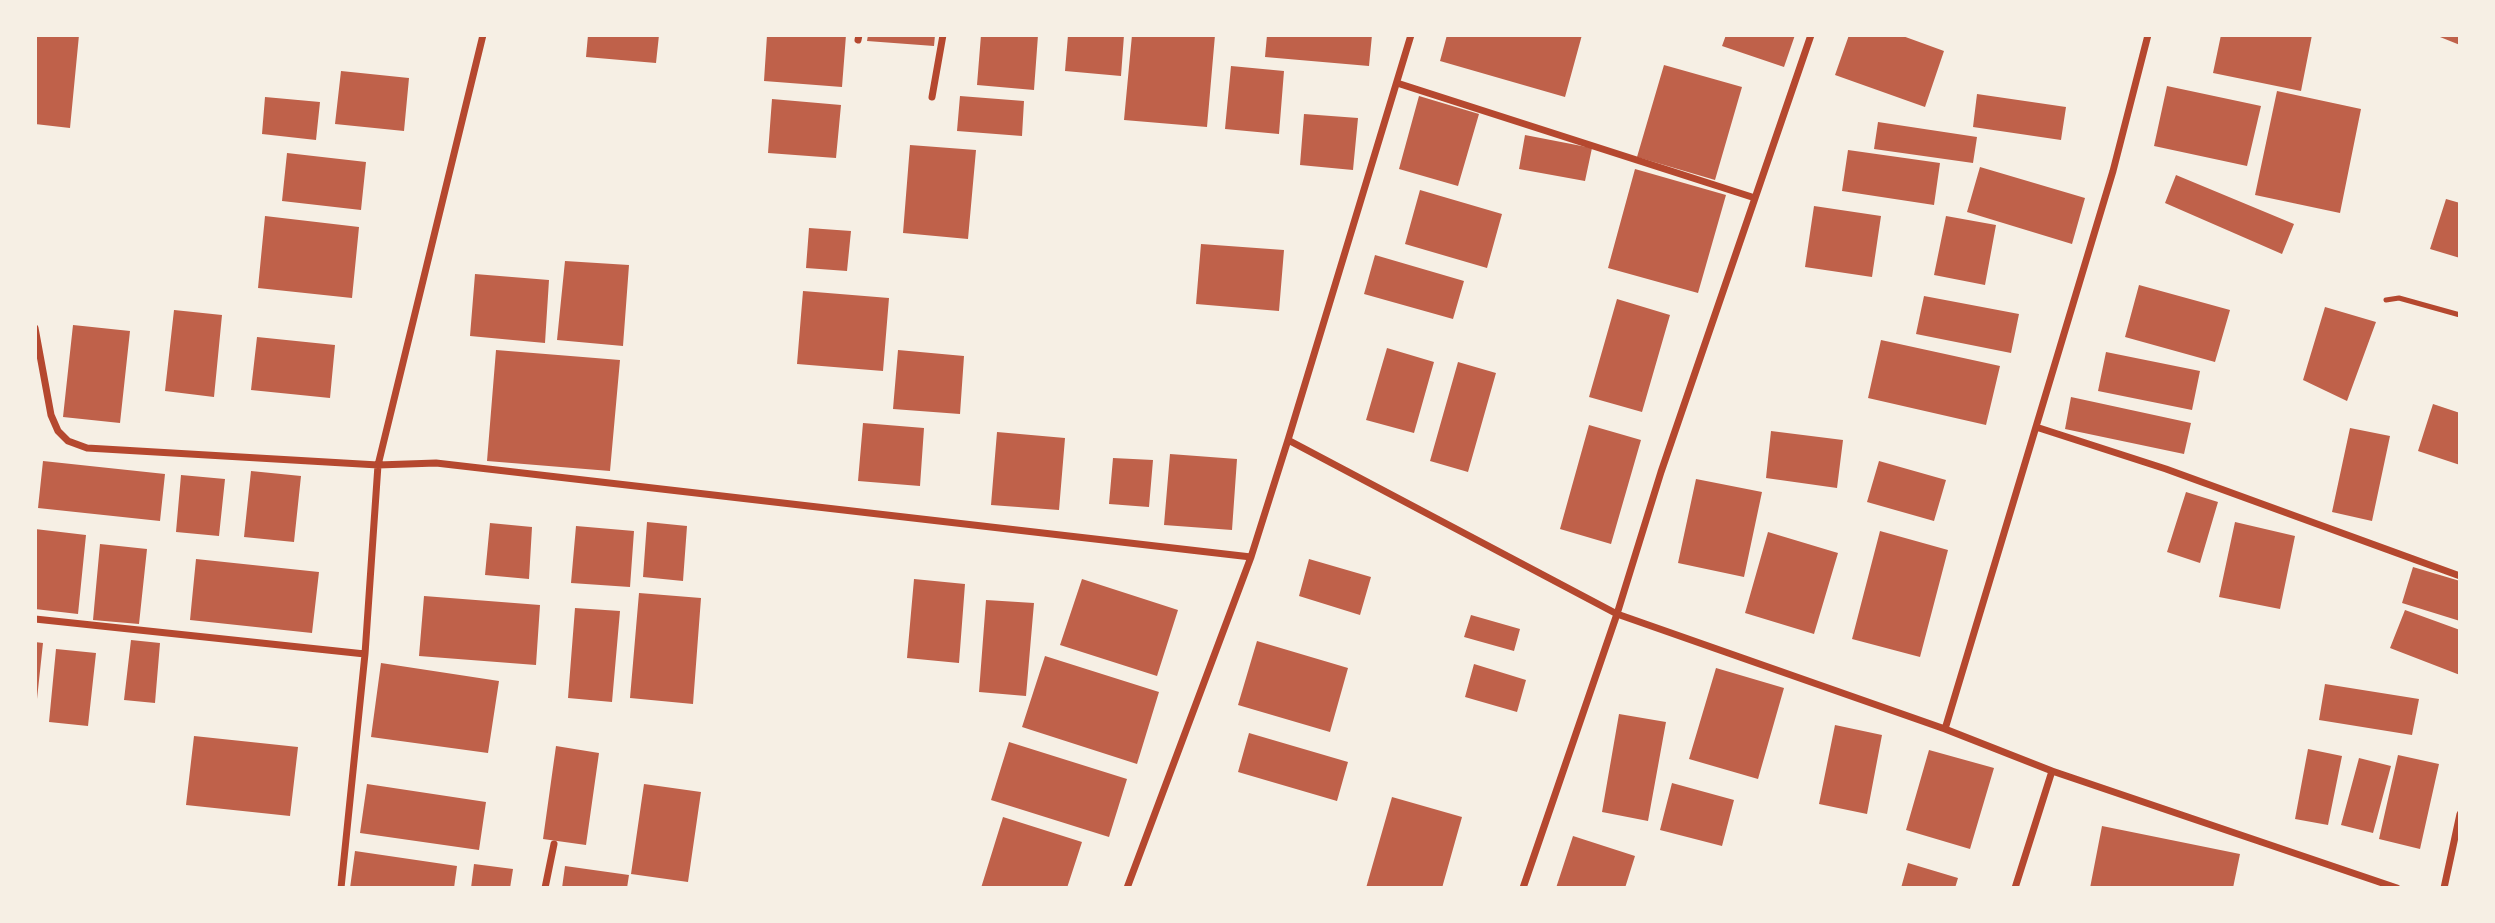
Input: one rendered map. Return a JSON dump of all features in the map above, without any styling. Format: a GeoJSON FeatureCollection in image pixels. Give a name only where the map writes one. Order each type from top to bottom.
{"type":"FeatureCollection","features":[{"type":"Feature","properties":{"kind":"street"},"geometry":{"type":"LineString","coordinates":[[341,888],[365,654],[378,465],[483,35]]}},
{"type":"Feature","properties":{"kind":"street"},"geometry":{"type":"LineString","coordinates":[[932,97],[943,35]]}},
{"type":"Feature","properties":{"kind":"street"},"geometry":{"type":"LineString","coordinates":[[1127,888],[1251,556],[1289,440],[1411,35]]}},
{"type":"Feature","properties":{"kind":"street"},"geometry":{"type":"LineString","coordinates":[[1523,888],[1617,614],[1661,472],[1811,35]]}},
{"type":"Feature","properties":{"kind":"street"},"geometry":{"type":"LineString","coordinates":[[1945,729],[2113,171],[2148,35]]}},
{"type":"Feature","properties":{"kind":"street"},"geometry":{"type":"LineString","coordinates":[[1397,83],[1755,198]]}},
{"type":"Feature","properties":{"kind":"street"},"geometry":{"type":"LineString","coordinates":[[35,328],[51,415],[58,431],[68,441],[87,449],[378,465],[436,463],[1251,556]]}},
{"type":"Feature","properties":{"kind":"street"},"geometry":{"type":"LineString","coordinates":[[2036,427],[2166,469],[2460,576]]}},
{"type":"Feature","properties":{"kind":"street"},"geometry":{"type":"LineString","coordinates":[[1289,440],[1617,614],[1945,729],[2052,771],[2397,888]]}},
{"type":"Feature","properties":{"kind":"street"},"geometry":{"type":"LineString","coordinates":[[35,619],[365,654]]}},
{"type":"Feature","properties":{"kind":"street"},"geometry":{"type":"LineString","coordinates":[[2015,888],[2052,771]]}},
{"type":"Feature","properties":{"kind":"street"},"geometry":{"type":"LineString","coordinates":[[2444,888],[2460,814]]}},
{"type":"Feature","properties":{"kind":"street"},"geometry":{"type":"LineString","coordinates":[[545,888],[554,844]]}},
{"type":"Feature","properties":{"kind":"lane"},"geometry":{"type":"LineString","coordinates":[[2386,300],[2399,298],[2460,315]]}},
{"type":"Feature","properties":{"kind":"building"},"geometry":{"type":"Polygon","coordinates":[[[35,35],[79,35],[70,128],[35,124],[35,35]]]}},
{"type":"Feature","properties":{"kind":"building"},"geometry":{"type":"Polygon","coordinates":[[[588,35],[659,35],[656,63],[586,57],[588,35]]]}},
{"type":"Feature","properties":{"kind":"building"},"geometry":{"type":"Polygon","coordinates":[[[767,35],[846,35],[842,87],[764,81],[767,35]]]}},
{"type":"Feature","properties":{"kind":"building"},"geometry":{"type":"Polygon","coordinates":[[[868,35],[935,35],[934,46],[867,41],[868,35]]]}},
{"type":"Feature","properties":{"kind":"building"},"geometry":{"type":"Polygon","coordinates":[[[981,35],[1038,35],[1034,90],[977,85],[981,35]]]}},
{"type":"Feature","properties":{"kind":"building"},"geometry":{"type":"Polygon","coordinates":[[[1068,35],[1124,35],[1121,76],[1065,71],[1068,35]]]}},
{"type":"Feature","properties":{"kind":"building"},"geometry":{"type":"Polygon","coordinates":[[[1132,35],[1215,35],[1207,127],[1124,120],[1132,35]]]}},
{"type":"Feature","properties":{"kind":"building"},"geometry":{"type":"Polygon","coordinates":[[[1267,35],[1372,35],[1369,66],[1265,57],[1267,35]]]}},
{"type":"Feature","properties":{"kind":"building"},"geometry":{"type":"Polygon","coordinates":[[[1447,35],[1582,35],[1565,97],[1440,61],[1447,35]]]}},
{"type":"Feature","properties":{"kind":"building"},"geometry":{"type":"Polygon","coordinates":[[[1726,35],[1795,35],[1784,67],[1722,46],[1726,35]]]}},
{"type":"Feature","properties":{"kind":"building"},"geometry":{"type":"Polygon","coordinates":[[[1849,35],[1900,35],[1944,51],[1925,107],[1835,75],[1849,35]]]}},
{"type":"Feature","properties":{"kind":"building"},"geometry":{"type":"Polygon","coordinates":[[[2221,35],[2312,35],[2301,91],[2213,73],[2221,35]]]}},
{"type":"Feature","properties":{"kind":"building"},"geometry":{"type":"Polygon","coordinates":[[[2435,35],[2460,35],[2460,45],[2435,35]]]}},
{"type":"Feature","properties":{"kind":"building"},"geometry":{"type":"Polygon","coordinates":[[[1664,65],[1742,87],[1715,180],[1637,157],[1664,65]]]}},
{"type":"Feature","properties":{"kind":"building"},"geometry":{"type":"Polygon","coordinates":[[[1231,66],[1284,71],[1279,134],[1225,129],[1231,66]]]}},
{"type":"Feature","properties":{"kind":"building"},"geometry":{"type":"Polygon","coordinates":[[[341,71],[409,78],[404,131],[335,124],[341,71]]]}},
{"type":"Feature","properties":{"kind":"building"},"geometry":{"type":"Polygon","coordinates":[[[2167,86],[2261,106],[2247,166],[2154,146],[2167,86]]]}},
{"type":"Feature","properties":{"kind":"building"},"geometry":{"type":"Polygon","coordinates":[[[2277,91],[2361,109],[2340,213],[2255,195],[2277,91]]]}},
{"type":"Feature","properties":{"kind":"building"},"geometry":{"type":"Polygon","coordinates":[[[1977,94],[2066,107],[2061,140],[1973,127],[1977,94]]]}},
{"type":"Feature","properties":{"kind":"building"},"geometry":{"type":"Polygon","coordinates":[[[960,96],[1024,101],[1022,136],[957,131],[960,96]]]}},
{"type":"Feature","properties":{"kind":"building"},"geometry":{"type":"Polygon","coordinates":[[[1419,96],[1479,114],[1458,186],[1399,169],[1419,96]]]}},
{"type":"Feature","properties":{"kind":"building"},"geometry":{"type":"Polygon","coordinates":[[[265,97],[320,102],[316,140],[262,134],[265,97]]]}},
{"type":"Feature","properties":{"kind":"building"},"geometry":{"type":"Polygon","coordinates":[[[772,99],[841,105],[836,158],[768,153],[772,99]]]}},
{"type":"Feature","properties":{"kind":"building"},"geometry":{"type":"Polygon","coordinates":[[[1304,114],[1358,118],[1353,170],[1300,165],[1304,114]]]}},
{"type":"Feature","properties":{"kind":"building"},"geometry":{"type":"Polygon","coordinates":[[[1878,122],[1977,137],[1973,163],[1874,149],[1878,122]]]}},
{"type":"Feature","properties":{"kind":"building"},"geometry":{"type":"Polygon","coordinates":[[[1525,135],[1592,148],[1585,181],[1519,169],[1525,135]]]}},
{"type":"Feature","properties":{"kind":"building"},"geometry":{"type":"Polygon","coordinates":[[[910,145],[976,150],[968,239],[903,233],[910,145]]]}},
{"type":"Feature","properties":{"kind":"building"},"geometry":{"type":"Polygon","coordinates":[[[1848,150],[1940,163],[1934,205],[1842,191],[1848,150]]]}},
{"type":"Feature","properties":{"kind":"building"},"geometry":{"type":"Polygon","coordinates":[[[287,153],[366,162],[361,210],[282,201],[287,153]]]}},
{"type":"Feature","properties":{"kind":"building"},"geometry":{"type":"Polygon","coordinates":[[[1980,167],[2085,198],[2072,244],[1967,212],[1980,167]]]}},
{"type":"Feature","properties":{"kind":"building"},"geometry":{"type":"Polygon","coordinates":[[[1635,169],[1726,195],[1698,293],[1608,268],[1635,169]]]}},
{"type":"Feature","properties":{"kind":"building"},"geometry":{"type":"Polygon","coordinates":[[[2176,175],[2294,224],[2282,254],[2165,203],[2176,175]]]}},
{"type":"Feature","properties":{"kind":"building"},"geometry":{"type":"Polygon","coordinates":[[[1420,190],[1502,214],[1487,268],[1405,244],[1420,190]]]}},
{"type":"Feature","properties":{"kind":"building"},"geometry":{"type":"Polygon","coordinates":[[[2446,199],[2460,203],[2460,258],[2430,249],[2446,199]]]}},
{"type":"Feature","properties":{"kind":"building"},"geometry":{"type":"Polygon","coordinates":[[[1814,206],[1881,216],[1872,277],[1805,267],[1814,206]]]}},
{"type":"Feature","properties":{"kind":"building"},"geometry":{"type":"Polygon","coordinates":[[[265,216],[359,227],[352,298],[258,288],[265,216]]]}},
{"type":"Feature","properties":{"kind":"building"},"geometry":{"type":"Polygon","coordinates":[[[1946,216],[1996,225],[1985,285],[1934,275],[1946,216]]]}},
{"type":"Feature","properties":{"kind":"building"},"geometry":{"type":"Polygon","coordinates":[[[809,228],[851,231],[847,271],[806,268],[809,228]]]}},
{"type":"Feature","properties":{"kind":"building"},"geometry":{"type":"Polygon","coordinates":[[[1201,244],[1284,250],[1279,311],[1196,304],[1201,244]]]}},
{"type":"Feature","properties":{"kind":"building"},"geometry":{"type":"Polygon","coordinates":[[[1375,255],[1464,281],[1453,319],[1364,294],[1375,255]]]}},
{"type":"Feature","properties":{"kind":"building"},"geometry":{"type":"Polygon","coordinates":[[[565,261],[629,265],[623,346],[557,340],[565,261]]]}},
{"type":"Feature","properties":{"kind":"building"},"geometry":{"type":"Polygon","coordinates":[[[475,274],[549,280],[545,343],[470,336],[475,274]]]}},
{"type":"Feature","properties":{"kind":"building"},"geometry":{"type":"Polygon","coordinates":[[[2139,285],[2230,310],[2215,362],[2125,337],[2139,285]]]}},
{"type":"Feature","properties":{"kind":"building"},"geometry":{"type":"Polygon","coordinates":[[[803,291],[889,298],[883,371],[797,364],[803,291]]]}},
{"type":"Feature","properties":{"kind":"building"},"geometry":{"type":"Polygon","coordinates":[[[1924,296],[2019,314],[2011,353],[1916,334],[1924,296]]]}},
{"type":"Feature","properties":{"kind":"building"},"geometry":{"type":"Polygon","coordinates":[[[1617,299],[1670,315],[1642,412],[1589,397],[1617,299]]]}},
{"type":"Feature","properties":{"kind":"building"},"geometry":{"type":"Polygon","coordinates":[[[2325,307],[2376,322],[2347,401],[2303,380],[2325,307]]]}},
{"type":"Feature","properties":{"kind":"building"},"geometry":{"type":"Polygon","coordinates":[[[174,310],[222,315],[214,397],[165,391],[174,310]]]}},
{"type":"Feature","properties":{"kind":"building"},"geometry":{"type":"Polygon","coordinates":[[[73,325],[130,331],[120,423],[63,417],[73,325]]]}},
{"type":"Feature","properties":{"kind":"building"},"geometry":{"type":"Polygon","coordinates":[[[257,337],[335,345],[330,398],[251,390],[257,337]]]}},
{"type":"Feature","properties":{"kind":"building"},"geometry":{"type":"Polygon","coordinates":[[[1881,340],[2000,366],[1986,425],[1868,398],[1881,340]]]}},
{"type":"Feature","properties":{"kind":"building"},"geometry":{"type":"Polygon","coordinates":[[[1387,348],[1434,362],[1414,433],[1366,420],[1387,348]]]}},
{"type":"Feature","properties":{"kind":"building"},"geometry":{"type":"Polygon","coordinates":[[[496,350],[620,360],[610,471],[487,461],[496,350]]]}},
{"type":"Feature","properties":{"kind":"building"},"geometry":{"type":"Polygon","coordinates":[[[898,350],[964,356],[960,414],[893,409],[898,350]]]}},
{"type":"Feature","properties":{"kind":"building"},"geometry":{"type":"Polygon","coordinates":[[[2106,352],[2200,371],[2192,410],[2098,391],[2106,352]]]}},
{"type":"Feature","properties":{"kind":"building"},"geometry":{"type":"Polygon","coordinates":[[[1458,362],[1496,373],[1468,472],[1430,461],[1458,362]]]}},
{"type":"Feature","properties":{"kind":"building"},"geometry":{"type":"Polygon","coordinates":[[[2071,397],[2191,423],[2184,454],[2065,429],[2071,397]]]}},
{"type":"Feature","properties":{"kind":"building"},"geometry":{"type":"Polygon","coordinates":[[[2433,404],[2460,413],[2460,465],[2418,451],[2433,404]]]}},
{"type":"Feature","properties":{"kind":"building"},"geometry":{"type":"Polygon","coordinates":[[[863,423],[924,428],[920,486],[858,481],[863,423]]]}},
{"type":"Feature","properties":{"kind":"building"},"geometry":{"type":"Polygon","coordinates":[[[1589,425],[1641,440],[1611,544],[1560,529],[1589,425]]]}},
{"type":"Feature","properties":{"kind":"building"},"geometry":{"type":"Polygon","coordinates":[[[2350,428],[2390,436],[2372,521],[2332,512],[2350,428]]]}},
{"type":"Feature","properties":{"kind":"building"},"geometry":{"type":"Polygon","coordinates":[[[1771,431],[1843,440],[1837,488],[1766,478],[1771,431]]]}},
{"type":"Feature","properties":{"kind":"building"},"geometry":{"type":"Polygon","coordinates":[[[997,432],[1065,438],[1059,510],[991,505],[997,432]]]}},
{"type":"Feature","properties":{"kind":"building"},"geometry":{"type":"Polygon","coordinates":[[[1170,454],[1237,459],[1232,530],[1164,525],[1170,454]]]}},
{"type":"Feature","properties":{"kind":"building"},"geometry":{"type":"Polygon","coordinates":[[[1113,458],[1153,460],[1149,507],[1109,504],[1113,458]]]}},
{"type":"Feature","properties":{"kind":"building"},"geometry":{"type":"Polygon","coordinates":[[[43,461],[165,474],[160,521],[38,508],[43,461]]]}},
{"type":"Feature","properties":{"kind":"building"},"geometry":{"type":"Polygon","coordinates":[[[1879,461],[1946,480],[1934,521],[1867,502],[1879,461]]]}},
{"type":"Feature","properties":{"kind":"building"},"geometry":{"type":"Polygon","coordinates":[[[251,471],[301,476],[294,542],[244,537],[251,471]]]}},
{"type":"Feature","properties":{"kind":"building"},"geometry":{"type":"Polygon","coordinates":[[[181,475],[225,479],[219,536],[176,532],[181,475]]]}},
{"type":"Feature","properties":{"kind":"building"},"geometry":{"type":"Polygon","coordinates":[[[1696,479],[1762,492],[1744,577],[1678,563],[1696,479]]]}},
{"type":"Feature","properties":{"kind":"building"},"geometry":{"type":"Polygon","coordinates":[[[2186,492],[2218,502],[2200,563],[2167,552],[2186,492]]]}},
{"type":"Feature","properties":{"kind":"building"},"geometry":{"type":"Polygon","coordinates":[[[647,522],[687,526],[683,581],[643,577],[647,522]]]}},
{"type":"Feature","properties":{"kind":"building"},"geometry":{"type":"Polygon","coordinates":[[[2235,522],[2295,536],[2280,609],[2219,597],[2235,522]]]}},
{"type":"Feature","properties":{"kind":"building"},"geometry":{"type":"Polygon","coordinates":[[[490,523],[532,527],[529,579],[485,575],[490,523]]]}},
{"type":"Feature","properties":{"kind":"building"},"geometry":{"type":"Polygon","coordinates":[[[576,526],[634,531],[630,587],[571,583],[576,526]]]}},
{"type":"Feature","properties":{"kind":"building"},"geometry":{"type":"Polygon","coordinates":[[[35,529],[86,535],[78,614],[35,609],[35,529]]]}},
{"type":"Feature","properties":{"kind":"building"},"geometry":{"type":"Polygon","coordinates":[[[1880,531],[1948,550],[1920,657],[1852,639],[1880,531]]]}},
{"type":"Feature","properties":{"kind":"building"},"geometry":{"type":"Polygon","coordinates":[[[1768,532],[1838,553],[1814,634],[1745,613],[1768,532]]]}},
{"type":"Feature","properties":{"kind":"building"},"geometry":{"type":"Polygon","coordinates":[[[100,544],[147,549],[139,624],[93,620],[100,544]]]}},
{"type":"Feature","properties":{"kind":"building"},"geometry":{"type":"Polygon","coordinates":[[[196,559],[319,572],[312,633],[190,620],[196,559]]]}},
{"type":"Feature","properties":{"kind":"building"},"geometry":{"type":"Polygon","coordinates":[[[1309,559],[1371,577],[1360,615],[1299,596],[1309,559]]]}},
{"type":"Feature","properties":{"kind":"building"},"geometry":{"type":"Polygon","coordinates":[[[2413,567],[2460,581],[2460,621],[2402,603],[2413,567]]]}},
{"type":"Feature","properties":{"kind":"building"},"geometry":{"type":"Polygon","coordinates":[[[914,579],[965,584],[959,663],[907,658],[914,579]]]}},
{"type":"Feature","properties":{"kind":"building"},"geometry":{"type":"Polygon","coordinates":[[[1082,579],[1178,610],[1157,676],[1060,645],[1082,579]]]}},
{"type":"Feature","properties":{"kind":"building"},"geometry":{"type":"Polygon","coordinates":[[[639,593],[701,598],[693,704],[630,698],[639,593]]]}},
{"type":"Feature","properties":{"kind":"building"},"geometry":{"type":"Polygon","coordinates":[[[424,596],[540,605],[536,665],[419,656],[424,596]]]}},
{"type":"Feature","properties":{"kind":"building"},"geometry":{"type":"Polygon","coordinates":[[[986,600],[1034,603],[1026,696],[979,692],[986,600]]]}},
{"type":"Feature","properties":{"kind":"building"},"geometry":{"type":"Polygon","coordinates":[[[575,608],[620,611],[612,702],[568,698],[575,608]]]}},
{"type":"Feature","properties":{"kind":"building"},"geometry":{"type":"Polygon","coordinates":[[[2405,610],[2460,630],[2460,675],[2390,648],[2405,610]]]}},
{"type":"Feature","properties":{"kind":"building"},"geometry":{"type":"Polygon","coordinates":[[[1471,615],[1520,629],[1514,651],[1464,637],[1471,615]]]}},
{"type":"Feature","properties":{"kind":"building"},"geometry":{"type":"Polygon","coordinates":[[[131,640],[160,643],[155,703],[124,700],[131,640]]]}},
{"type":"Feature","properties":{"kind":"building"},"geometry":{"type":"Polygon","coordinates":[[[1257,641],[1348,668],[1330,732],[1238,705],[1257,641]]]}},
{"type":"Feature","properties":{"kind":"building"},"geometry":{"type":"Polygon","coordinates":[[[35,642],[43,643],[37,699],[35,699],[35,642]]]}},
{"type":"Feature","properties":{"kind":"building"},"geometry":{"type":"Polygon","coordinates":[[[56,649],[96,653],[88,726],[49,722],[56,649]]]}},
{"type":"Feature","properties":{"kind":"building"},"geometry":{"type":"Polygon","coordinates":[[[1045,656],[1159,692],[1137,764],[1022,727],[1045,656]]]}},
{"type":"Feature","properties":{"kind":"building"},"geometry":{"type":"Polygon","coordinates":[[[381,663],[499,681],[488,753],[371,737],[381,663]]]}},
{"type":"Feature","properties":{"kind":"building"},"geometry":{"type":"Polygon","coordinates":[[[1474,664],[1526,680],[1517,712],[1465,697],[1474,664]]]}},
{"type":"Feature","properties":{"kind":"building"},"geometry":{"type":"Polygon","coordinates":[[[1716,668],[1784,688],[1758,779],[1689,759],[1716,668]]]}},
{"type":"Feature","properties":{"kind":"building"},"geometry":{"type":"Polygon","coordinates":[[[2325,684],[2419,699],[2412,735],[2319,720],[2325,684]]]}},
{"type":"Feature","properties":{"kind":"building"},"geometry":{"type":"Polygon","coordinates":[[[1619,714],[1666,722],[1648,821],[1602,812],[1619,714]]]}},
{"type":"Feature","properties":{"kind":"building"},"geometry":{"type":"Polygon","coordinates":[[[1835,725],[1882,735],[1867,814],[1819,804],[1835,725]]]}},
{"type":"Feature","properties":{"kind":"building"},"geometry":{"type":"Polygon","coordinates":[[[1249,733],[1348,762],[1337,801],[1238,772],[1249,733]]]}},
{"type":"Feature","properties":{"kind":"building"},"geometry":{"type":"Polygon","coordinates":[[[194,736],[298,747],[290,816],[186,805],[194,736]]]}},
{"type":"Feature","properties":{"kind":"building"},"geometry":{"type":"Polygon","coordinates":[[[1009,742],[1127,779],[1109,837],[991,800],[1009,742]]]}},
{"type":"Feature","properties":{"kind":"building"},"geometry":{"type":"Polygon","coordinates":[[[556,746],[599,753],[586,845],[543,839],[556,746]]]}},
{"type":"Feature","properties":{"kind":"building"},"geometry":{"type":"Polygon","coordinates":[[[2308,749],[2342,756],[2328,825],[2295,819],[2308,749]]]}},
{"type":"Feature","properties":{"kind":"building"},"geometry":{"type":"Polygon","coordinates":[[[1929,750],[1994,768],[1970,849],[1906,830],[1929,750]]]}},
{"type":"Feature","properties":{"kind":"building"},"geometry":{"type":"Polygon","coordinates":[[[2398,755],[2439,764],[2420,849],[2379,839],[2398,755]]]}},
{"type":"Feature","properties":{"kind":"building"},"geometry":{"type":"Polygon","coordinates":[[[2359,758],[2391,766],[2373,833],[2341,825],[2359,758]]]}},
{"type":"Feature","properties":{"kind":"building"},"geometry":{"type":"Polygon","coordinates":[[[1672,783],[1734,800],[1722,846],[1660,830],[1672,783]]]}},
{"type":"Feature","properties":{"kind":"building"},"geometry":{"type":"Polygon","coordinates":[[[367,784],[486,802],[479,850],[360,833],[367,784]]]}},
{"type":"Feature","properties":{"kind":"building"},"geometry":{"type":"Polygon","coordinates":[[[644,784],[701,792],[688,882],[631,874],[644,784]]]}},
{"type":"Feature","properties":{"kind":"building"},"geometry":{"type":"Polygon","coordinates":[[[1392,797],[1462,817],[1442,888],[1366,888],[1392,797]]]}},
{"type":"Feature","properties":{"kind":"building"},"geometry":{"type":"Polygon","coordinates":[[[1003,817],[1082,842],[1067,888],[981,888],[1003,817]]]}},
{"type":"Feature","properties":{"kind":"building"},"geometry":{"type":"Polygon","coordinates":[[[2102,826],[2240,854],[2233,888],[2090,888],[2102,826]]]}},
{"type":"Feature","properties":{"kind":"building"},"geometry":{"type":"Polygon","coordinates":[[[1573,836],[1635,856],[1625,888],[1556,888],[1573,836]]]}},
{"type":"Feature","properties":{"kind":"building"},"geometry":{"type":"Polygon","coordinates":[[[355,851],[457,866],[454,888],[350,888],[355,851]]]}},
{"type":"Feature","properties":{"kind":"building"},"geometry":{"type":"Polygon","coordinates":[[[1908,863],[1958,878],[1955,888],[1901,888],[1908,863]]]}},
{"type":"Feature","properties":{"kind":"building"},"geometry":{"type":"Polygon","coordinates":[[[474,864],[513,869],[510,888],[471,888],[474,864]]]}},
{"type":"Feature","properties":{"kind":"building"},"geometry":{"type":"Polygon","coordinates":[[[565,866],[629,875],[627,888],[562,888],[565,866]]]}}]}
